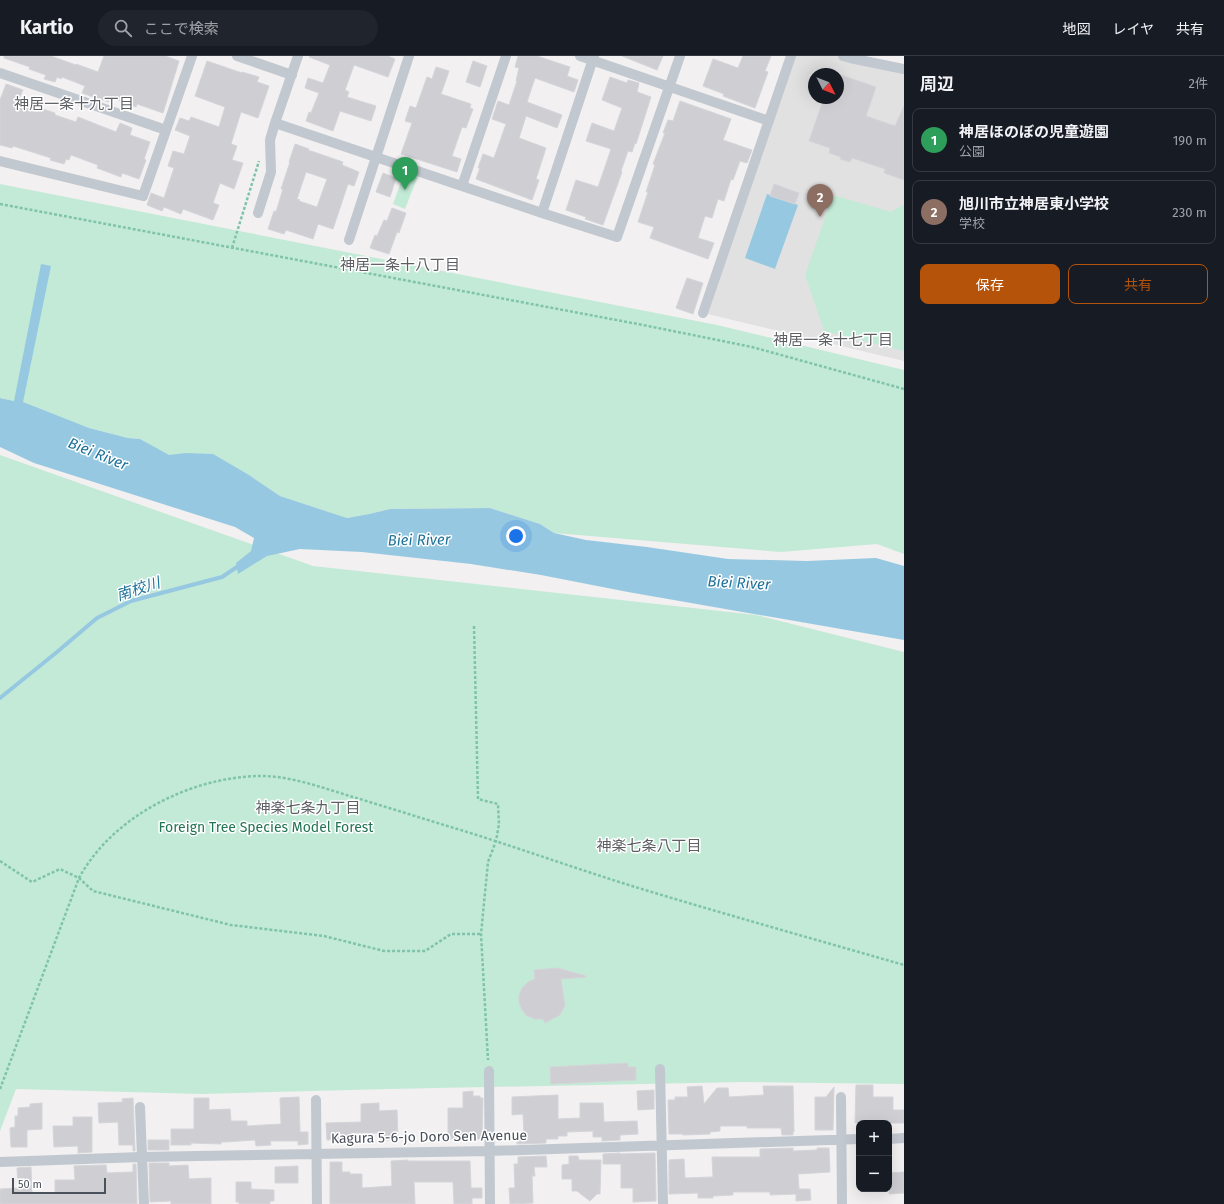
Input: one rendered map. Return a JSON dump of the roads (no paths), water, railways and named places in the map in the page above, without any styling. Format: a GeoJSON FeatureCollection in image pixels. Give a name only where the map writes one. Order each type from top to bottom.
{"type":"FeatureCollection","features":[{"type":"Feature","properties":{"kind":"street"},"geometry":{"type":"LineString","coordinates":[[0,160],[143,196],[192,56]]}},
{"type":"Feature","properties":{"kind":"street"},"geometry":{"type":"LineString","coordinates":[[237,56],[292,75]]}},
{"type":"Feature","properties":{"kind":"street"},"geometry":{"type":"LineString","coordinates":[[258,213],[271,172],[270,140],[298,56]]}},
{"type":"Feature","properties":{"kind":"street"},"geometry":{"type":"LineString","coordinates":[[349,240],[408,56]]}},
{"type":"Feature","properties":{"kind":"street"},"geometry":{"type":"LineString","coordinates":[[462,186],[506,56]]}},
{"type":"Feature","properties":{"kind":"street"},"geometry":{"type":"LineString","coordinates":[[580,56],[593,58],[669,88],[769,121]]}},
{"type":"Feature","properties":{"kind":"street"},"geometry":{"type":"LineString","coordinates":[[275,122],[617,237],[680,56]]}},
{"type":"Feature","properties":{"kind":"street"},"geometry":{"type":"LineString","coordinates":[[703,313],[792,56]]}},
{"type":"Feature","properties":{"kind":"street"},"geometry":{"type":"LineString","coordinates":[[843,56],[904,69]]}},
{"type":"Feature","properties":{"kind":"street"},"geometry":{"type":"LineString","coordinates":[[542,213],[593,58]]}},
{"type":"Feature","properties":{"kind":"street"},"geometry":{"type":"LineString","coordinates":[[0,73],[166,130]]}},
{"type":"Feature","properties":{"kind":"street"},"geometry":{"type":"LineString","coordinates":[[660,1069],[663,1204]]}},
{"type":"Feature","properties":{"kind":"street"},"geometry":{"type":"LineString","coordinates":[[489,1071],[490,1204]]}},
{"type":"Feature","properties":{"kind":"street"},"geometry":{"type":"LineString","coordinates":[[841,1097],[842,1204]]}},
{"type":"Feature","properties":{"kind":"street"},"geometry":{"type":"LineString","coordinates":[[316,1100],[317,1204]]}},
{"type":"Feature","properties":{"kind":"street"},"geometry":{"type":"LineString","coordinates":[[140,1107],[144,1204]]}},
{"type":"Feature","properties":{"kind":"street"},"geometry":{"type":"LineString","coordinates":[[892,1139],[904,1138]]}},
{"type":"Feature","properties":{"kind":"street","name":"Kagura 5-6-jo Doro Sen Avenue"},"geometry":{"type":"LineString","coordinates":[[0,1162],[141,1157],[490,1151],[856,1139]]}},
{"type":"Feature","properties":{"kind":"water"},"geometry":{"type":"Polygon","coordinates":[[[767,194],[798,205],[775,269],[745,258],[767,194]]]}},
{"type":"Feature","properties":{"kind":"water","name":"Biei River"},"geometry":{"type":"Polygon","coordinates":[[[41,264],[51,266],[23,402],[89,428],[128,438],[140,439],[169,455],[185,453],[213,454],[249,475],[280,496],[347,518],[390,509],[490,508],[540,524],[554,533],[586,540],[728,559],[807,561],[876,558],[904,566],[904,640],[628,592],[541,575],[471,564],[362,552],[300,549],[267,556],[238,574],[236,563],[251,551],[254,538],[235,527],[34,463],[0,447],[0,398],[14,401],[41,264]]]}},
{"type":"Feature","properties":{"kind":"waterway","name":"南校川"},"geometry":{"type":"LineString","coordinates":[[0,698],[97,618],[131,601],[222,577],[240,565]]}},
{"type":"Feature","properties":{"kind":"place","name":"神居ほのぼの児童遊園"},"geometry":{"type":"Point","coordinates":[405,190]}},
{"type":"Feature","properties":{"kind":"place","name":"旭川市立神居東小学校"},"geometry":{"type":"Point","coordinates":[820,217]}},
{"type":"Feature","properties":{"kind":"district","name":"神居一条十九丁目"},"geometry":{"type":"Point","coordinates":[74,104]}},
{"type":"Feature","properties":{"kind":"district","name":"神居一条十八丁目"},"geometry":{"type":"Point","coordinates":[400,265]}},
{"type":"Feature","properties":{"kind":"district","name":"神居一条十七丁目"},"geometry":{"type":"Point","coordinates":[833,340]}},
{"type":"Feature","properties":{"kind":"district","name":"神楽七条九丁目"},"geometry":{"type":"Point","coordinates":[308,808]}},
{"type":"Feature","properties":{"kind":"district","name":"神楽七条八丁目"},"geometry":{"type":"Point","coordinates":[649,846]}},
{"type":"Feature","properties":{"kind":"park label","name":"Foreign Tree Species Model Forest"},"geometry":{"type":"Point","coordinates":[266,827]}}]}
